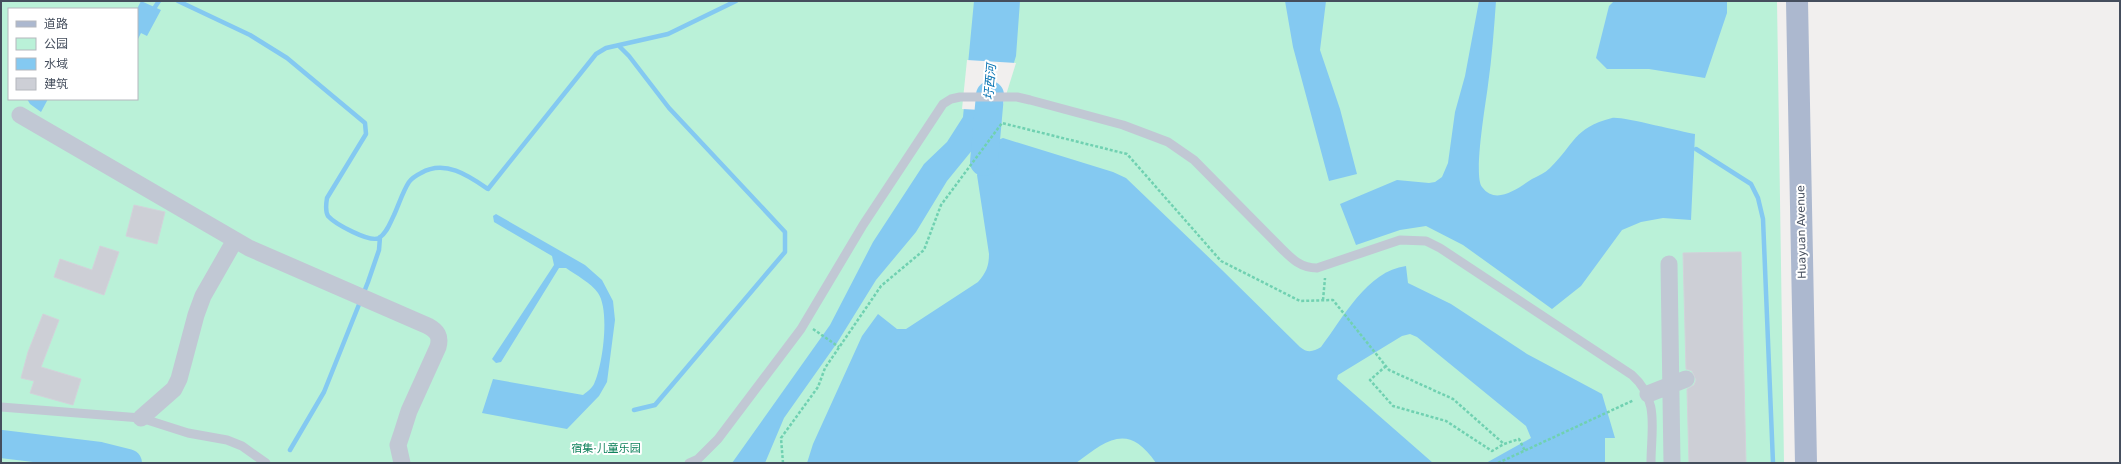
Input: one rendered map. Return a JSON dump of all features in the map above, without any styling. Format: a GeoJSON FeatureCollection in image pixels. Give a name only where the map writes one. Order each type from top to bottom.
{"type":"FeatureCollection","features":[{"type":"Feature","properties":{"kind":"main road","name":"Huayuan Avenue"},"geometry":{"type":"LineString","coordinates":[[1788,1],[1794,463]]}},
{"type":"Feature","properties":{"kind":"main road","name":"Huayuan Avenue"},"geometry":{"type":"LineString","coordinates":[[1797,1],[1806,463]]}},
{"type":"Feature","properties":{"kind":"street"},"geometry":{"type":"LineString","coordinates":[[20,115],[249,248],[428,326],[437,332],[440,339],[438,347],[409,411],[400,439],[399,453],[402,463]]}},
{"type":"Feature","properties":{"kind":"street"},"geometry":{"type":"LineString","coordinates":[[141,418],[174,389],[179,379],[196,315],[203,296],[235,240]]}},
{"type":"Feature","properties":{"kind":"street"},"geometry":{"type":"LineString","coordinates":[[1669,264],[1679,382],[1672,463]]}},
{"type":"Feature","properties":{"kind":"street"},"geometry":{"type":"LineString","coordinates":[[1648,394],[1679,382]]}},
{"type":"Feature","properties":{"kind":"lane"},"geometry":{"type":"LineString","coordinates":[[689,463],[698,459],[718,439],[805,323],[863,225],[943,104],[951,99],[960,97],[1017,97],[1123,125],[1168,142],[1194,160],[1294,261],[1311,268],[1326,265],[1400,240],[1426,241],[1440,248],[1632,375],[1641,383],[1648,394],[1652,412],[1651,463]]}},
{"type":"Feature","properties":{"kind":"lane"},"geometry":{"type":"LineString","coordinates":[[1,407],[141,418],[188,433],[235,442],[266,463]]}},
{"type":"Feature","properties":{"kind":"path"},"geometry":{"type":"LineString","coordinates":[[783,463],[781,438],[818,387],[825,368],[881,286],[924,250],[941,205],[1002,123],[1128,154],[1222,261],[1300,300],[1333,300],[1389,370],[1453,399],[1504,444]]}},
{"type":"Feature","properties":{"kind":"path"},"geometry":{"type":"LineString","coordinates":[[1323,300],[1326,265]]}},
{"type":"Feature","properties":{"kind":"path"},"geometry":{"type":"LineString","coordinates":[[805,323],[839,347]]}},
{"type":"Feature","properties":{"kind":"path"},"geometry":{"type":"LineString","coordinates":[[1386,366],[1370,380],[1394,406],[1446,421],[1492,451],[1504,444],[1519,439],[1525,451]]}},
{"type":"Feature","properties":{"kind":"path"},"geometry":{"type":"LineString","coordinates":[[1498,463],[1648,394]]}},
{"type":"Feature","properties":{"kind":"green space","name":"宿集·儿童乐园"},"geometry":{"type":"Polygon","coordinates":[[[1,1],[1777,1],[1784,463],[1,463],[1,1]]]}},
{"type":"Feature","properties":{"kind":"water"},"geometry":{"type":"Polygon","coordinates":[[[141,1],[161,10],[147,36],[141,33],[138,39],[138,8],[141,1]]]}},
{"type":"Feature","properties":{"kind":"water"},"geometry":{"type":"Polygon","coordinates":[[[974,1],[1020,1],[1016,56],[996,121],[947,181],[916,232],[876,280],[837,343],[784,418],[765,463],[732,463],[830,325],[873,242],[924,164],[947,142],[963,117],[974,1]]]}},
{"type":"Feature","properties":{"kind":"water"},"geometry":{"type":"Polygon","coordinates":[[[1285,1],[1326,1],[1320,50],[1340,109],[1357,174],[1329,181],[1293,47],[1285,1]]]}},
{"type":"Feature","properties":{"kind":"water"},"geometry":{"type":"Polygon","coordinates":[[[1479,1],[1496,1],[1491,64],[1479,154],[1480,180],[1482,187],[1488,192],[1494,195],[1507,194],[1544,173],[1582,132],[1599,122],[1612,118],[1627,119],[1695,134],[1691,220],[1663,218],[1641,222],[1622,230],[1581,286],[1552,309],[1463,245],[1426,226],[1400,230],[1356,245],[1340,204],[1397,180],[1429,183],[1435,182],[1442,177],[1448,163],[1455,112],[1465,76],[1479,1]]]}},
{"type":"Feature","properties":{"kind":"water"},"geometry":{"type":"Polygon","coordinates":[[[1614,1],[1727,1],[1727,13],[1705,78],[1649,69],[1607,69],[1596,58],[1609,6],[1614,1]]]}},
{"type":"Feature","properties":{"kind":"water"},"geometry":{"type":"Polygon","coordinates":[[[28,100],[47,100],[41,112],[30,104],[28,100]]]}},
{"type":"Feature","properties":{"kind":"water"},"geometry":{"type":"Polygon","coordinates":[[[1003,138],[1113,172],[1126,178],[1300,347],[1308,351],[1313,351],[1321,347],[1347,310],[1368,286],[1379,277],[1392,270],[1406,266],[1408,283],[1451,304],[1527,354],[1602,394],[1615,438],[1605,438],[1605,463],[1486,463],[1531,438],[1526,426],[1417,337],[1410,334],[1402,336],[1338,375],[1337,379],[1433,463],[1156,463],[1146,450],[1136,442],[1127,439],[1117,439],[1108,442],[1076,463],[807,463],[813,444],[862,336],[878,314],[897,329],[906,329],[978,282],[983,276],[988,266],[989,254],[977,175],[998,140],[1003,138]]]}},
{"type":"Feature","properties":{"kind":"water"},"geometry":{"type":"Polygon","coordinates":[[[496,214],[585,265],[602,280],[613,301],[615,320],[607,382],[599,396],[567,429],[482,413],[493,379],[583,395],[593,385],[597,375],[604,338],[604,312],[602,301],[598,293],[595,289],[566,268],[559,268],[501,362],[496,363],[492,359],[554,265],[552,256],[494,222],[493,216],[496,214]]]}},
{"type":"Feature","properties":{"kind":"pier"},"geometry":{"type":"Polygon","coordinates":[[[967,60],[1016,63],[1001,111],[962,109],[967,60]]]}},
{"type":"Feature","properties":{"kind":"building"},"geometry":{"type":"Polygon","coordinates":[[[134,205],[165,212],[157,244],[126,236],[134,205]]]}},
{"type":"Feature","properties":{"kind":"building"},"geometry":{"type":"Polygon","coordinates":[[[100,246],[119,252],[104,295],[54,277],[60,259],[92,270],[100,246]]]}},
{"type":"Feature","properties":{"kind":"building"},"geometry":{"type":"Polygon","coordinates":[[[1741,252],[1746,463],[1689,463],[1687,389],[1694,385],[1696,380],[1692,371],[1686,369],[1683,253],[1741,252]]]}},
{"type":"Feature","properties":{"kind":"building"},"geometry":{"type":"Polygon","coordinates":[[[43,314],[59,320],[41,367],[81,379],[73,405],[30,393],[34,381],[21,378],[28,352],[43,314]]]}},
{"type":"Feature","properties":{"kind":"waterway"},"geometry":{"type":"LineString","coordinates":[[155,7],[159,1]]}},
{"type":"Feature","properties":{"kind":"waterway"},"geometry":{"type":"LineString","coordinates":[[178,1],[250,35],[287,58],[365,123],[366,134],[327,198],[326,210],[328,216],[338,224],[353,232],[375,239],[382,236],[386,231],[409,182],[416,176],[430,169],[448,168],[473,179],[488,189],[596,54],[606,48],[668,34],[736,1]]}},
{"type":"Feature","properties":{"kind":"waterway"},"geometry":{"type":"LineString","coordinates":[[619,46],[629,56],[669,108],[785,232],[785,252],[655,405],[634,410]]}},
{"type":"Feature","properties":{"kind":"waterway","name":"圩西河"},"geometry":{"type":"LineString","coordinates":[[984,162],[990,95]]}},
{"type":"Feature","properties":{"kind":"waterway"},"geometry":{"type":"LineString","coordinates":[[1696,149],[1751,184],[1758,198],[1763,219],[1773,463]]}},
{"type":"Feature","properties":{"kind":"waterway"},"geometry":{"type":"LineString","coordinates":[[290,450],[324,392],[368,282],[379,250],[380,237]]}},
{"type":"Feature","properties":{"kind":"waterway"},"geometry":{"type":"LineString","coordinates":[[1,444],[100,456],[128,463]]}}]}
